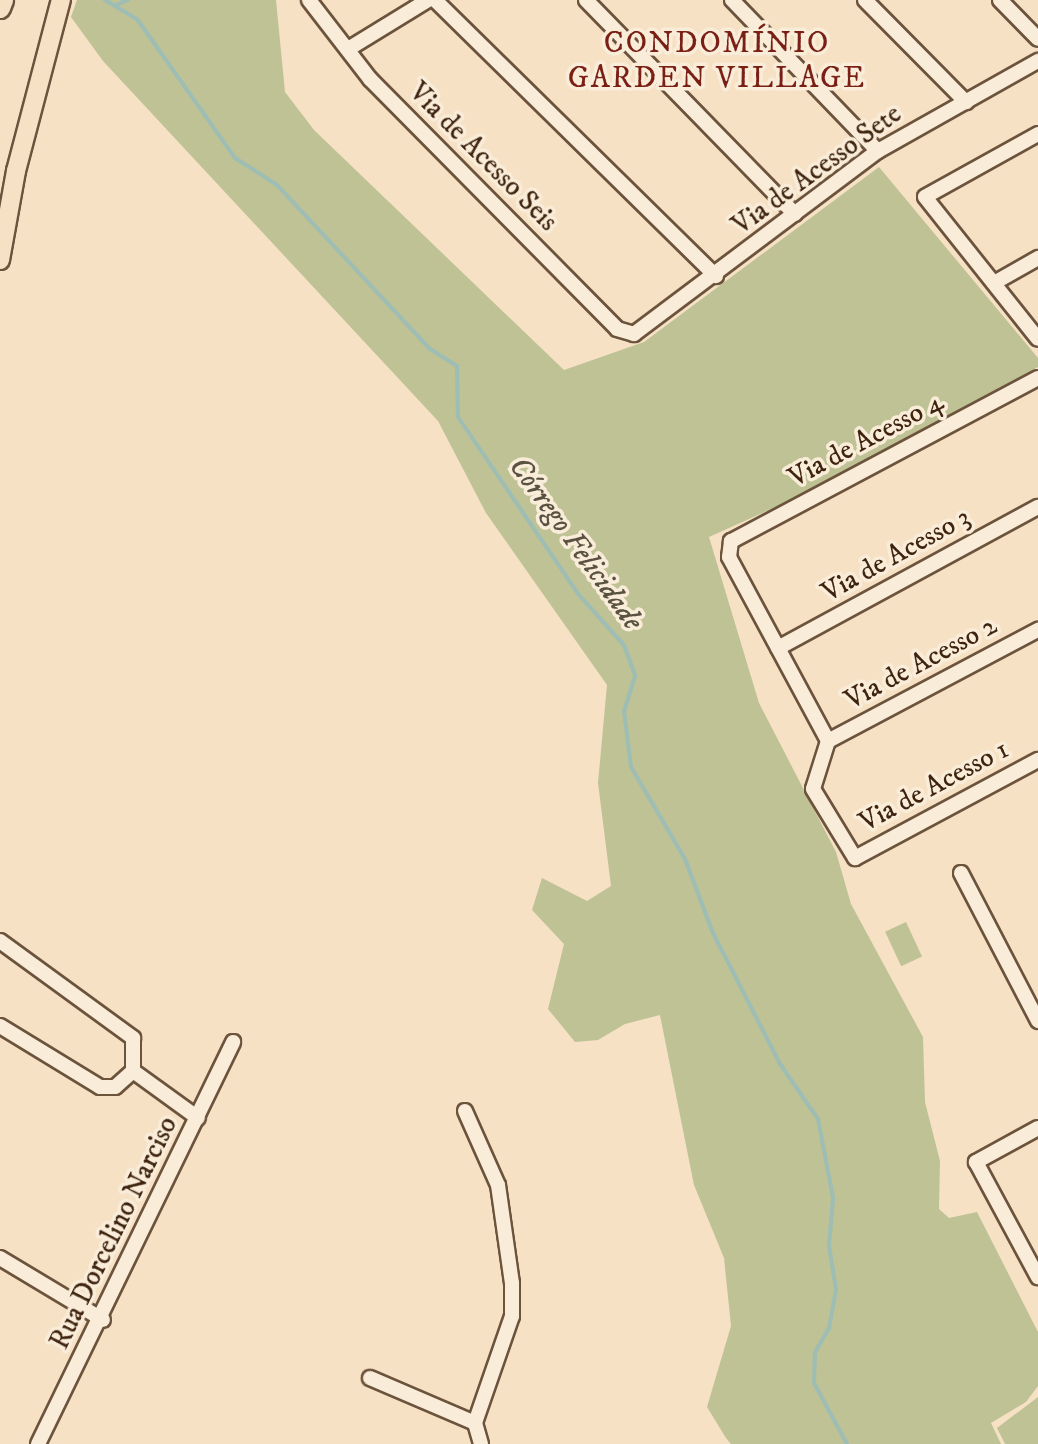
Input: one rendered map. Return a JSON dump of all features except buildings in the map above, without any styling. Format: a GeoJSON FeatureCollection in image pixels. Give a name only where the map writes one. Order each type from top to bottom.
{"type":"FeatureCollection","features":[{"type":"Feature","properties":{"kind":"highway"},"geometry":{"type":"LineString","coordinates":[[0,8],[3,0]]}},
{"type":"Feature","properties":{"kind":"main road"},"geometry":{"type":"LineString","coordinates":[[0,260],[16,171],[61,0]]}},
{"type":"Feature","properties":{"kind":"street","name":"Via de Acesso Seis"},"geometry":{"type":"LineString","coordinates":[[309,0],[370,79],[617,329],[634,334]]}},
{"type":"Feature","properties":{"kind":"street"},"geometry":{"type":"LineString","coordinates":[[348,49],[428,0]]}},
{"type":"Feature","properties":{"kind":"street"},"geometry":{"type":"LineString","coordinates":[[435,0],[716,276]]}},
{"type":"Feature","properties":{"kind":"street"},"geometry":{"type":"LineString","coordinates":[[586,0],[795,214]]}},
{"type":"Feature","properties":{"kind":"street"},"geometry":{"type":"LineString","coordinates":[[732,0],[878,151]]}},
{"type":"Feature","properties":{"kind":"street"},"geometry":{"type":"LineString","coordinates":[[865,0],[966,102]]}},
{"type":"Feature","properties":{"kind":"street"},"geometry":{"type":"LineString","coordinates":[[1000,0],[1038,39]]}},
{"type":"Feature","properties":{"kind":"street","name":"Via de Acesso Sete"},"geometry":{"type":"LineString","coordinates":[[634,334],[716,276],[878,151],[1038,61]]}},
{"type":"Feature","properties":{"kind":"street"},"geometry":{"type":"LineString","coordinates":[[1038,134],[925,197],[1038,339]]}},
{"type":"Feature","properties":{"kind":"street"},"geometry":{"type":"LineString","coordinates":[[994,283],[1038,258]]}},
{"type":"Feature","properties":{"kind":"street","name":"Via de Acesso 4"},"geometry":{"type":"LineString","coordinates":[[778,648],[729,557],[731,541],[1038,378]]}},
{"type":"Feature","properties":{"kind":"street","name":"Via de Acesso 3"},"geometry":{"type":"LineString","coordinates":[[778,648],[1038,507]]}},
{"type":"Feature","properties":{"kind":"street","name":"Via de Acesso 2"},"geometry":{"type":"LineString","coordinates":[[828,741],[1038,630]]}},
{"type":"Feature","properties":{"kind":"street"},"geometry":{"type":"LineString","coordinates":[[778,648],[828,741]]}},
{"type":"Feature","properties":{"kind":"street","name":"Via de Acesso 1"},"geometry":{"type":"LineString","coordinates":[[828,741],[813,789],[855,858],[1038,760]]}},
{"type":"Feature","properties":{"kind":"street"},"geometry":{"type":"LineString","coordinates":[[961,873],[1038,1021]]}},
{"type":"Feature","properties":{"kind":"street"},"geometry":{"type":"LineString","coordinates":[[0,941],[133,1038],[133,1071],[115,1087],[100,1087],[0,1026]]}},
{"type":"Feature","properties":{"kind":"street","name":"Rua Dorcelino Narciso"},"geometry":{"type":"LineString","coordinates":[[38,1444],[103,1320],[233,1042]]}},
{"type":"Feature","properties":{"kind":"street"},"geometry":{"type":"LineString","coordinates":[[133,1071],[198,1118]]}},
{"type":"Feature","properties":{"kind":"street"},"geometry":{"type":"LineString","coordinates":[[465,1111],[498,1185],[512,1283],[512,1316],[475,1423],[481,1444]]}},
{"type":"Feature","properties":{"kind":"street"},"geometry":{"type":"LineString","coordinates":[[1038,1128],[976,1162],[1038,1277]]}},
{"type":"Feature","properties":{"kind":"street"},"geometry":{"type":"LineString","coordinates":[[0,1258],[103,1320]]}},
{"type":"Feature","properties":{"kind":"street"},"geometry":{"type":"LineString","coordinates":[[370,1378],[475,1423]]}},
{"type":"Feature","properties":{"kind":"green space"},"geometry":{"type":"Polygon","coordinates":[[[77,0],[276,0],[285,92],[314,130],[564,370],[644,342],[879,167],[1038,358],[1038,367],[800,496],[709,537],[759,703],[836,852],[851,904],[923,1037],[925,1102],[940,1161],[939,1209],[949,1218],[977,1212],[1038,1332],[1038,1386],[1026,1402],[991,1423],[1001,1444],[731,1444],[726,1438],[707,1407],[731,1326],[724,1258],[694,1185],[660,1015],[625,1024],[598,1040],[575,1042],[548,1009],[564,944],[532,910],[542,878],[587,901],[611,886],[598,783],[607,685],[486,513],[438,421],[103,61],[71,17],[77,0]]]}},
{"type":"Feature","properties":{"kind":"green space"},"geometry":{"type":"Polygon","coordinates":[[[906,922],[922,956],[901,966],[885,932],[906,922]]]}},
{"type":"Feature","properties":{"kind":"green space"},"geometry":{"type":"Polygon","coordinates":[[[1038,1397],[1038,1444],[1005,1444],[997,1428],[1038,1397]]]}},
{"type":"Feature","properties":{"kind":"waterway","name":"Córrego Felicidade"},"geometry":{"type":"LineString","coordinates":[[105,0],[137,19],[235,158],[277,185],[430,349],[457,366],[458,417],[579,595],[624,645],[635,676],[624,711],[631,767],[685,859],[713,933],[780,1064],[818,1119],[833,1198],[829,1246],[836,1289],[829,1328],[815,1352],[814,1383],[847,1444]]}},
{"type":"Feature","properties":{"kind":"waterway"},"geometry":{"type":"LineString","coordinates":[[116,5],[128,0]]}},
{"type":"Feature","properties":{"kind":"district","name":"CONDOMÍNIO GARDEN VILLAGE"},"geometry":{"type":"Point","coordinates":[717,61]}}]}
